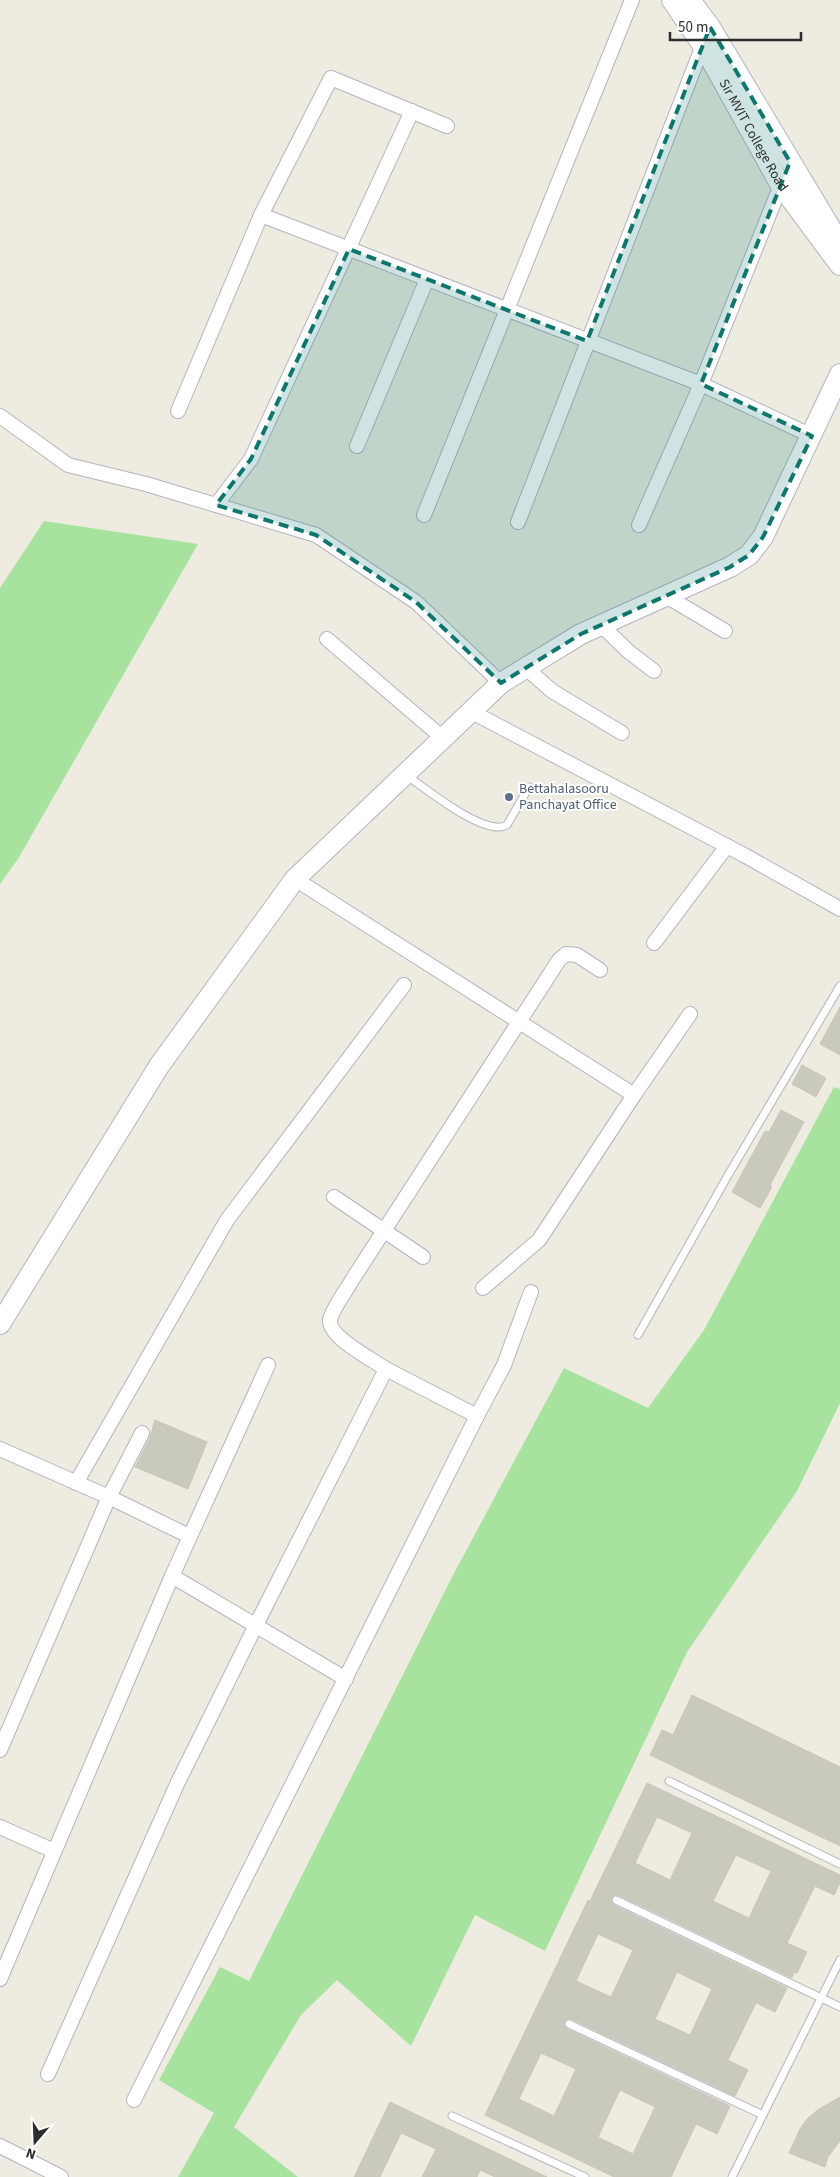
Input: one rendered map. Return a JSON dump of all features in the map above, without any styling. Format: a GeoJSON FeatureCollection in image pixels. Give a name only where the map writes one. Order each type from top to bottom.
{"type":"FeatureCollection","features":[{"type":"Feature","properties":{"kind":"street"},"geometry":{"type":"LineString","coordinates":[[424,515],[632,0]]}},
{"type":"Feature","properties":{"kind":"street","name":"Sir MVIT College Road"},"geometry":{"type":"LineString","coordinates":[[672,0],[707,36],[790,162],[840,244]]}},
{"type":"Feature","properties":{"kind":"street","name":"Sir MVIT College Road"},"geometry":{"type":"LineString","coordinates":[[690,0],[781,185],[840,266]]}},
{"type":"Feature","properties":{"kind":"street"},"geometry":{"type":"LineString","coordinates":[[518,522],[707,36]]}},
{"type":"Feature","properties":{"kind":"street"},"geometry":{"type":"LineString","coordinates":[[178,411],[261,215],[330,78],[447,126]]}},
{"type":"Feature","properties":{"kind":"street"},"geometry":{"type":"LineString","coordinates":[[216,505],[251,459],[412,111]]}},
{"type":"Feature","properties":{"kind":"street"},"geometry":{"type":"LineString","coordinates":[[639,525],[701,384],[790,162]]}},
{"type":"Feature","properties":{"kind":"street"},"geometry":{"type":"LineString","coordinates":[[261,215],[701,384],[812,436]]}},
{"type":"Feature","properties":{"kind":"street"},"geometry":{"type":"LineString","coordinates":[[357,446],[426,279]]}},
{"type":"Feature","properties":{"kind":"street"},"geometry":{"type":"LineString","coordinates":[[0,1324],[159,1066],[295,879],[501,683],[581,634],[730,567],[749,555],[763,537],[840,374]]}},
{"type":"Feature","properties":{"kind":"street"},"geometry":{"type":"LineString","coordinates":[[0,417],[68,465],[146,484],[316,536],[416,602],[501,683]]}},
{"type":"Feature","properties":{"kind":"street"},"geometry":{"type":"LineString","coordinates":[[666,596],[725,632]]}},
{"type":"Feature","properties":{"kind":"street"},"geometry":{"type":"LineString","coordinates":[[601,625],[629,652],[654,671]]}},
{"type":"Feature","properties":{"kind":"street"},"geometry":{"type":"LineString","coordinates":[[327,639],[444,739]]}},
{"type":"Feature","properties":{"kind":"street"},"geometry":{"type":"LineString","coordinates":[[526,668],[552,691],[622,733]]}},
{"type":"Feature","properties":{"kind":"street"},"geometry":{"type":"LineString","coordinates":[[470,711],[727,846],[840,909]]}},
{"type":"Feature","properties":{"kind":"street"},"geometry":{"type":"LineString","coordinates":[[654,943],[727,846]]}},
{"type":"Feature","properties":{"kind":"street"},"geometry":{"type":"LineString","coordinates":[[295,879],[634,1095]]}},
{"type":"Feature","properties":{"kind":"street"},"geometry":{"type":"LineString","coordinates":[[477,1416],[386,1369],[336,1336],[330,1327],[330,1318],[384,1231],[560,960],[566,954],[577,955],[600,970]]}},
{"type":"Feature","properties":{"kind":"street"},"geometry":{"type":"LineString","coordinates":[[76,1483],[227,1220],[404,985]]}},
{"type":"Feature","properties":{"kind":"street"},"geometry":{"type":"LineString","coordinates":[[483,1288],[539,1240],[634,1095],[690,1014]]}},
{"type":"Feature","properties":{"kind":"street"},"geometry":{"type":"LineString","coordinates":[[334,1197],[423,1258]]}},
{"type":"Feature","properties":{"kind":"street"},"geometry":{"type":"LineString","coordinates":[[134,2100],[477,1416],[504,1366],[531,1292]]}},
{"type":"Feature","properties":{"kind":"street"},"geometry":{"type":"LineString","coordinates":[[0,1979],[189,1536],[268,1365]]}},
{"type":"Feature","properties":{"kind":"street"},"geometry":{"type":"LineString","coordinates":[[48,2074],[178,1782],[386,1369]]}},
{"type":"Feature","properties":{"kind":"street"},"geometry":{"type":"LineString","coordinates":[[0,1750],[109,1497],[142,1433]]}},
{"type":"Feature","properties":{"kind":"street"},"geometry":{"type":"LineString","coordinates":[[0,1449],[109,1497],[189,1536]]}},
{"type":"Feature","properties":{"kind":"street"},"geometry":{"type":"LineString","coordinates":[[172,1576],[346,1680]]}},
{"type":"Feature","properties":{"kind":"street"},"geometry":{"type":"LineString","coordinates":[[0,1827],[54,1851]]}},
{"type":"Feature","properties":{"kind":"street"},"geometry":{"type":"LineString","coordinates":[[0,2146],[61,2177]]}},
{"type":"Feature","properties":{"kind":"lane"},"geometry":{"type":"LineString","coordinates":[[406,775],[473,820],[494,828],[502,828],[507,825],[529,787]]}},
{"type":"Feature","properties":{"kind":"lane"},"geometry":{"type":"LineString","coordinates":[[638,1335],[727,1177],[840,986]]}},
{"type":"Feature","properties":{"kind":"lane"},"geometry":{"type":"LineString","coordinates":[[668,1781],[840,1864]]}},
{"type":"Feature","properties":{"kind":"lane"},"geometry":{"type":"LineString","coordinates":[[616,1900],[840,2007]]}},
{"type":"Feature","properties":{"kind":"lane"},"geometry":{"type":"LineString","coordinates":[[732,2177],[840,1960]]}},
{"type":"Feature","properties":{"kind":"lane"},"geometry":{"type":"LineString","coordinates":[[569,2024],[763,2114]]}},
{"type":"Feature","properties":{"kind":"lane"},"geometry":{"type":"LineString","coordinates":[[452,2116],[585,2177]]}},
{"type":"Feature","properties":{"kind":"highlighted area"},"geometry":{"type":"Polygon","coordinates":[[[710,27],[790,162],[701,384],[812,436],[763,537],[749,555],[730,567],[581,634],[501,683],[416,602],[316,535],[216,505],[251,459],[349,249],[587,341],[710,27]]]}},
{"type":"Feature","properties":{"kind":"green space"},"geometry":{"type":"Polygon","coordinates":[[[44,521],[198,544],[18,859],[0,884],[0,588],[44,521]]]}},
{"type":"Feature","properties":{"kind":"green space"},"geometry":{"type":"Polygon","coordinates":[[[834,1087],[840,1089],[840,1403],[797,1491],[687,1652],[545,1951],[475,1915],[411,2046],[337,1980],[301,2015],[234,2127],[298,2177],[178,2177],[214,2113],[159,2080],[220,1967],[249,1981],[451,1579],[564,1368],[648,1408],[704,1330],[834,1087]]]}},
{"type":"Feature","properties":{"kind":"building"},"geometry":{"type":"Polygon","coordinates":[[[840,1007],[840,1055],[820,1044],[840,1007]]]}},
{"type":"Feature","properties":{"kind":"building"},"geometry":{"type":"Polygon","coordinates":[[[802,1065],[826,1078],[816,1097],[792,1084],[802,1065]]]}},
{"type":"Feature","properties":{"kind":"building"},"geometry":{"type":"Polygon","coordinates":[[[781,1110],[804,1122],[770,1185],[772,1187],[760,1208],[732,1192],[765,1131],[769,1132],[781,1110]]]}},
{"type":"Feature","properties":{"kind":"building"},"geometry":{"type":"Polygon","coordinates":[[[155,1420],[207,1442],[188,1489],[135,1467],[150,1437],[155,1420]]]}},
{"type":"Feature","properties":{"kind":"building"},"geometry":{"type":"Polygon","coordinates":[[[692,1695],[840,1767],[840,1846],[650,1755],[662,1730],[673,1735],[692,1695]]]}},
{"type":"Feature","properties":{"kind":"building"},"geometry":{"type":"Polygon","coordinates":[[[647,1783],[840,1875],[840,1883],[834,1895],[815,1886],[787,1943],[807,1952],[797,1973],[794,1972],[792,1978],[618,1895],[611,1897],[614,1905],[787,1988],[775,2012],[756,2003],[728,2060],[748,2070],[735,2096],[571,2019],[566,2020],[564,2025],[567,2029],[730,2106],[717,2134],[696,2124],[671,2177],[614,2177],[485,2115],[588,1900],[590,1901],[647,1783]],[[657,1817],[635,1863],[670,1880],[692,1833],[657,1817]],[[736,1855],[713,1901],[749,1918],[771,1871],[736,1855]],[[598,1934],[576,1981],[611,1997],[633,1950],[598,1934]],[[677,1972],[655,2019],[690,2035],[712,1989],[677,1972]],[[541,2053],[519,2099],[554,2116],[576,2069],[541,2053]],[[620,2090],[598,2137],[633,2154],[655,2107],[620,2090]]]}},
{"type":"Feature","properties":{"kind":"building"},"geometry":{"type":"Polygon","coordinates":[[[840,2097],[840,2141],[828,2157],[825,2167],[789,2153],[800,2129],[808,2118],[840,2097]]]}},
{"type":"Feature","properties":{"kind":"building"},"geometry":{"type":"Polygon","coordinates":[[[390,2102],[547,2177],[495,2177],[480,2170],[477,2177],[422,2177],[436,2149],[401,2133],[380,2177],[354,2177],[390,2102]]]}},
{"type":"Feature","properties":{"kind":"place","name":"Bettahalasooru Panchayat Office"},"geometry":{"type":"Point","coordinates":[509,797]}}]}
